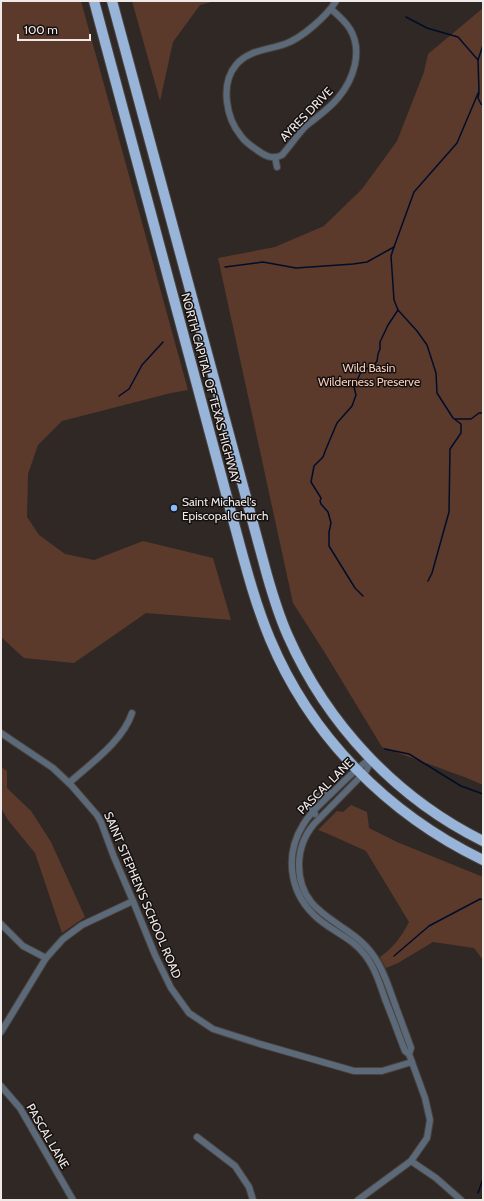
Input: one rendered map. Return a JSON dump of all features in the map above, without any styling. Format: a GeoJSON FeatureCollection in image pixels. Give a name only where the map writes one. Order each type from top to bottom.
{"type":"FeatureCollection","features":[{"type":"Feature","properties":{"kind":"highway","name":"NORTH CAPITAL OF TEXAS HIGHWAY"},"geometry":{"type":"LineString","coordinates":[[94,1],[248,575],[258,610],[270,640],[293,686],[306,707],[329,739],[359,773],[386,798],[413,819],[447,842],[483,860]]}},
{"type":"Feature","properties":{"kind":"highway","name":"NORTH CAPITAL OF TEXAS HIGHWAY"},"geometry":{"type":"LineString","coordinates":[[112,1],[267,575],[275,603],[286,631],[302,666],[321,696],[342,726],[370,759],[396,783],[422,803],[450,822],[483,841]]}},
{"type":"Feature","properties":{"kind":"highway"},"geometry":{"type":"LineString","coordinates":[[199,395],[217,390]]}},
{"type":"Feature","properties":{"kind":"street"},"geometry":{"type":"LineString","coordinates":[[275,157],[266,156],[258,151],[243,139],[236,130],[227,102],[226,92],[228,78],[235,66],[244,57],[295,40],[331,9],[336,1]]}},
{"type":"Feature","properties":{"kind":"street","name":"AYRES DRIVE"},"geometry":{"type":"LineString","coordinates":[[277,168],[275,157],[282,154],[304,128],[338,98],[345,88],[355,66],[357,54],[355,40],[348,26],[331,9]]}},
{"type":"Feature","properties":{"kind":"street"},"geometry":{"type":"LineString","coordinates":[[68,783],[119,736],[132,713]]}},
{"type":"Feature","properties":{"kind":"street","name":"SAINT STEPHEN'S SCHOOL ROAD"},"geometry":{"type":"LineString","coordinates":[[1,733],[45,762],[93,809],[99,818],[154,954],[171,988],[189,1013],[213,1028],[260,1044],[354,1071],[382,1071],[412,1062]]}},
{"type":"Feature","properties":{"kind":"street","name":"PASCAL LANE"},"geometry":{"type":"LineString","coordinates":[[370,759],[310,828],[304,838],[300,854],[299,874],[307,897],[314,906],[322,914],[367,946],[382,968],[411,1048],[409,1054]]}},
{"type":"Feature","properties":{"kind":"street","name":"PASCAL LANE"},"geometry":{"type":"LineString","coordinates":[[358,1200],[411,1161],[427,1138],[430,1120],[423,1091],[409,1054],[404,1051],[376,975],[370,963],[358,947],[313,915],[297,892],[292,872],[292,859],[295,841],[303,824],[335,790],[359,773]]}},
{"type":"Feature","properties":{"kind":"street"},"geometry":{"type":"LineString","coordinates":[[319,818],[309,806],[311,800],[335,790]]}},
{"type":"Feature","properties":{"kind":"street"},"geometry":{"type":"LineString","coordinates":[[303,824],[310,828]]}},
{"type":"Feature","properties":{"kind":"street"},"geometry":{"type":"LineString","coordinates":[[297,892],[304,889]]}},
{"type":"Feature","properties":{"kind":"street"},"geometry":{"type":"LineString","coordinates":[[1,1032],[46,958],[63,939],[82,925],[133,901]]}},
{"type":"Feature","properties":{"kind":"street"},"geometry":{"type":"LineString","coordinates":[[1,924],[23,946],[46,958]]}},
{"type":"Feature","properties":{"kind":"street"},"geometry":{"type":"LineString","coordinates":[[333,930],[338,924]]}},
{"type":"Feature","properties":{"kind":"street","name":"PASCAL LANE"},"geometry":{"type":"LineString","coordinates":[[1,1086],[20,1108],[73,1200]]}},
{"type":"Feature","properties":{"kind":"street"},"geometry":{"type":"LineString","coordinates":[[197,1137],[235,1166],[249,1187],[253,1200]]}},
{"type":"Feature","properties":{"kind":"street"},"geometry":{"type":"LineString","coordinates":[[411,1161],[436,1178],[461,1200]]}},
{"type":"Feature","properties":{"kind":"green space"},"geometry":{"type":"Polygon","coordinates":[[[1,1],[81,1],[188,390],[62,421],[38,445],[28,474],[27,517],[39,535],[65,554],[94,560],[143,541],[213,558],[231,620],[146,613],[74,663],[24,658],[1,637],[1,1]]]}},
{"type":"Feature","properties":{"kind":"green space"},"geometry":{"type":"Polygon","coordinates":[[[132,1],[215,1],[200,5],[173,42],[160,101],[132,1]]]}},
{"type":"Feature","properties":{"kind":"green space","name":"Wild Basin Wilderness Preserve"},"geometry":{"type":"Polygon","coordinates":[[[483,8],[483,785],[382,747],[293,603],[218,258],[275,247],[324,226],[362,189],[397,141],[424,72],[428,54],[483,8]]]}},
{"type":"Feature","properties":{"kind":"green space"},"geometry":{"type":"Polygon","coordinates":[[[1,767],[7,771],[7,788],[31,811],[51,842],[85,917],[62,933],[35,853],[8,820],[1,808],[1,767]]]}},
{"type":"Feature","properties":{"kind":"green space"},"geometry":{"type":"Polygon","coordinates":[[[351,805],[367,812],[369,828],[397,842],[483,877],[483,960],[474,948],[433,942],[398,963],[386,968],[380,957],[397,941],[409,922],[366,851],[318,830],[337,811],[343,812],[351,805]]]}},
{"type":"Feature","properties":{"kind":"waterway"},"geometry":{"type":"LineString","coordinates":[[406,17],[427,28],[458,37],[478,60],[483,45]]}},
{"type":"Feature","properties":{"kind":"waterway"},"geometry":{"type":"LineString","coordinates":[[225,267],[263,262],[296,268],[353,264],[367,262],[394,247],[414,192],[457,143],[479,91],[478,60]]}},
{"type":"Feature","properties":{"kind":"waterway"},"geometry":{"type":"LineString","coordinates":[[479,93],[478,98],[483,105]]}},
{"type":"Feature","properties":{"kind":"waterway"},"geometry":{"type":"LineString","coordinates":[[394,247],[391,256],[394,300],[398,310],[417,331],[427,345],[436,373],[437,393],[453,418],[461,424],[461,433],[450,449],[449,512],[432,573],[428,581]]}},
{"type":"Feature","properties":{"kind":"waterway"},"geometry":{"type":"LineString","coordinates":[[363,596],[355,588],[329,546],[329,532],[331,523],[328,512],[321,504],[321,498],[311,482],[314,466],[323,457],[337,423],[352,406],[356,395],[354,387],[361,372],[375,364],[377,361],[380,342],[388,325],[398,310]]}},
{"type":"Feature","properties":{"kind":"waterway"},"geometry":{"type":"LineString","coordinates":[[119,396],[129,389],[142,365],[163,342]]}},
{"type":"Feature","properties":{"kind":"waterway"},"geometry":{"type":"LineString","coordinates":[[455,419],[471,419],[479,413],[483,413]]}},
{"type":"Feature","properties":{"kind":"waterway"},"geometry":{"type":"LineString","coordinates":[[385,749],[409,754],[461,786],[483,794]]}},
{"type":"Feature","properties":{"kind":"waterway"},"geometry":{"type":"LineString","coordinates":[[394,956],[429,926],[480,899],[483,900]]}},
{"type":"Feature","properties":{"kind":"waterway"},"geometry":{"type":"LineString","coordinates":[[478,1193],[483,1179]]}},
{"type":"Feature","properties":{"kind":"place","name":"Saint Michael's Episcopal Church"},"geometry":{"type":"Point","coordinates":[174,508]}}]}
